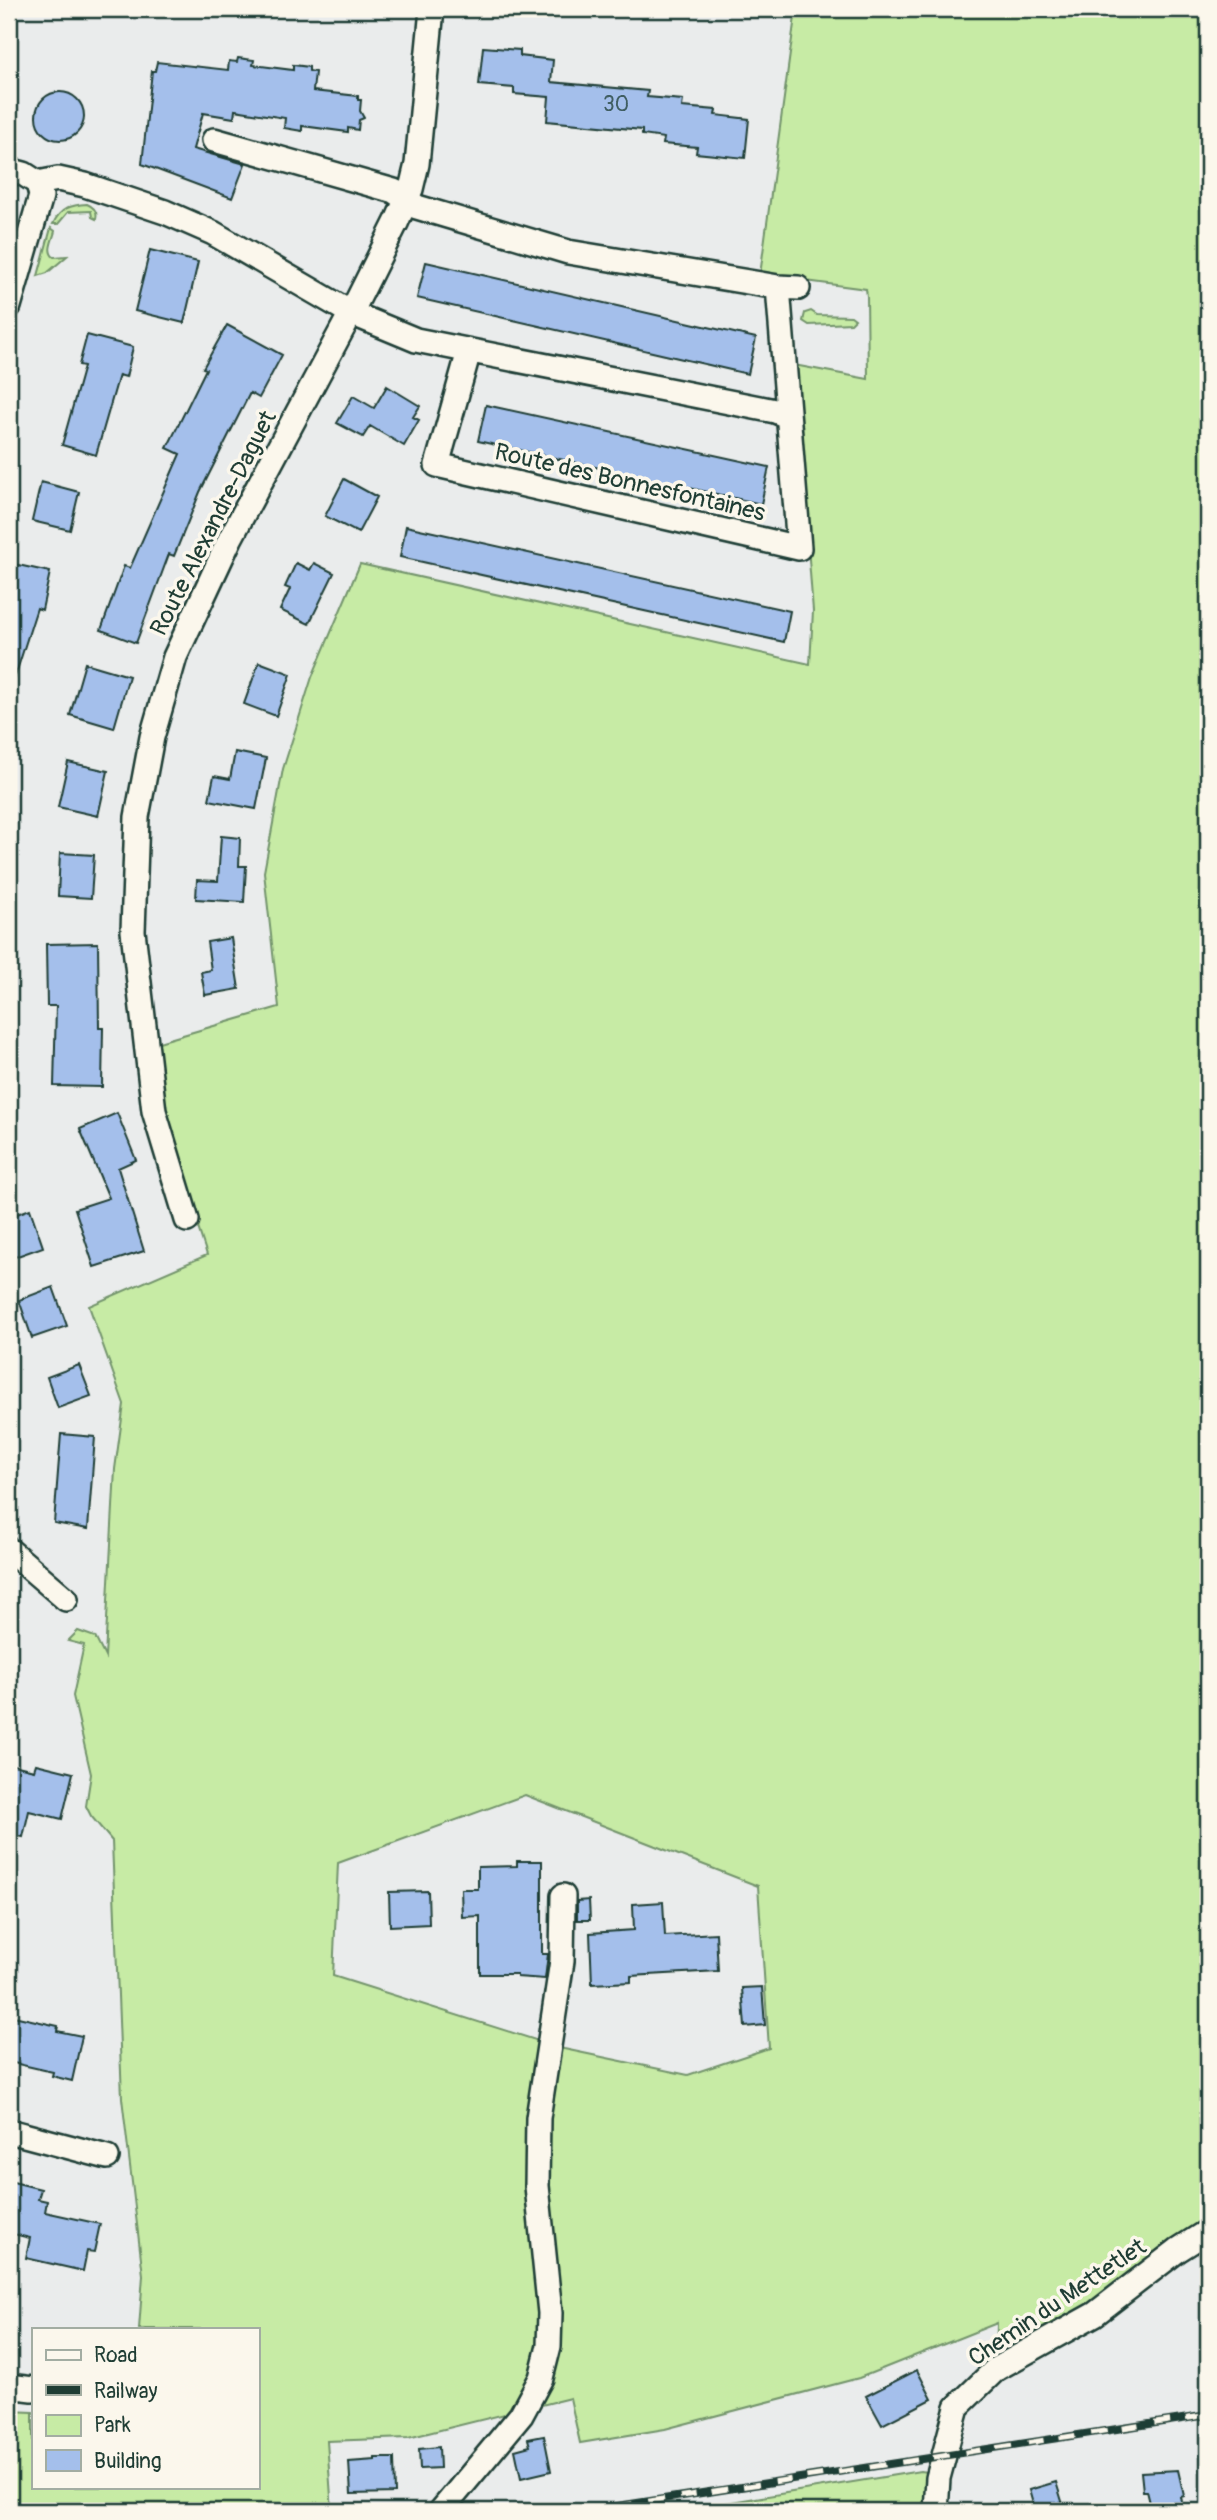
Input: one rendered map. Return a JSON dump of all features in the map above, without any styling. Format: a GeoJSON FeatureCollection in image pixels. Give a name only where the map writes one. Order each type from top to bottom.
{"type":"FeatureCollection","features":[{"type":"Feature","properties":{"kind":"street"},"geometry":{"type":"LineString","coordinates":[[351,313],[406,200],[417,164],[432,9]]}},
{"type":"Feature","properties":{"kind":"street","name":"Route des Bonnesfontaines"},"geometry":{"type":"LineString","coordinates":[[214,140],[394,191],[417,207],[568,252],[788,288],[787,416],[799,548],[437,465],[469,351]]}},
{"type":"Feature","properties":{"kind":"street"},"geometry":{"type":"LineString","coordinates":[[9,170],[24,174],[38,183],[58,179],[85,185],[165,212],[213,233],[351,313],[416,340],[775,411],[787,416]]}},
{"type":"Feature","properties":{"kind":"street"},"geometry":{"type":"LineString","coordinates":[[9,306],[41,196],[38,183]]}},
{"type":"Feature","properties":{"kind":"street","name":"Route Alexandre-Daguet"},"geometry":{"type":"LineString","coordinates":[[187,1220],[154,1111],[145,1046],[133,931],[137,817],[152,737],[175,657],[230,538],[351,313]]}},
{"type":"Feature","properties":{"kind":"street"},"geometry":{"type":"LineString","coordinates":[[9,1550],[66,1599]]}},
{"type":"Feature","properties":{"kind":"street"},"geometry":{"type":"LineString","coordinates":[[441,2511],[522,2415],[541,2378],[550,2346],[550,2313],[537,2186],[538,2118],[562,1961],[563,1896]]}},
{"type":"Feature","properties":{"kind":"street"},"geometry":{"type":"LineString","coordinates":[[9,2131],[107,2157]]}},
{"type":"Feature","properties":{"kind":"street","name":"Chemin du Mettetlet"},"geometry":{"type":"LineString","coordinates":[[936,2511],[938,2478],[957,2407],[996,2369],[1095,2314],[1178,2250],[1208,2231]]}},
{"type":"Feature","properties":{"kind":"street"},"geometry":{"type":"LineString","coordinates":[[9,2386],[32,2389]]}},
{"type":"Feature","properties":{"kind":"green space"},"geometry":{"type":"Polygon","coordinates":[[[796,9],[1208,9],[1208,2231],[996,2369],[997,2323],[859,2378],[665,2429],[580,2443],[570,2398],[408,2438],[327,2441],[332,2511],[9,2511],[9,2411],[32,2412],[32,2488],[259,2488],[259,2328],[139,2328],[143,2275],[122,2098],[112,1841],[86,1806],[91,1774],[73,1696],[84,1645],[68,1641],[78,1631],[95,1637],[105,1657],[115,1469],[124,1404],[89,1306],[207,1255],[150,1081],[145,1046],[279,1007],[264,872],[283,769],[312,677],[360,564],[810,664],[813,611],[794,365],[868,379],[866,289],[760,275],[796,9]],[[525,1795],[338,1863],[333,1976],[564,2049],[688,2075],[769,2048],[758,1886],[525,1795]]]}},
{"type":"Feature","properties":{"kind":"green space"},"geometry":{"type":"Polygon","coordinates":[[[87,204],[95,210],[96,219],[92,217],[91,211],[68,212],[58,224],[53,224],[67,208],[87,204]]]}},
{"type":"Feature","properties":{"kind":"green space"},"geometry":{"type":"Polygon","coordinates":[[[51,228],[55,231],[50,252],[54,257],[67,256],[47,273],[38,276],[51,228]]]}},
{"type":"Feature","properties":{"kind":"green space"},"geometry":{"type":"Polygon","coordinates":[[[811,311],[817,315],[851,316],[855,319],[851,323],[809,325],[803,321],[805,313],[811,311]]]}},
{"type":"Feature","properties":{"kind":"green space"},"geometry":{"type":"Polygon","coordinates":[[[920,2471],[928,2472],[931,2511],[677,2511],[920,2471]]]}},
{"type":"Feature","properties":{"kind":"building"},"geometry":{"type":"Polygon","coordinates":[[[483,47],[520,50],[520,56],[553,60],[551,82],[648,91],[647,97],[683,100],[682,107],[716,110],[715,115],[749,119],[745,158],[696,153],[697,147],[663,144],[664,138],[642,135],[642,130],[547,121],[549,97],[514,94],[514,88],[479,85],[483,47]]]}},
{"type":"Feature","properties":{"kind":"building"},"geometry":{"type":"Polygon","coordinates":[[[238,58],[254,60],[253,65],[293,70],[293,65],[309,67],[309,71],[315,72],[313,91],[358,96],[364,118],[359,120],[358,130],[348,128],[348,132],[302,126],[302,131],[284,128],[285,118],[235,110],[234,118],[203,113],[193,149],[245,164],[232,198],[142,164],[152,71],[155,71],[157,62],[228,70],[229,61],[237,62],[238,58]]]}},
{"type":"Feature","properties":{"kind":"building"},"geometry":{"type":"Polygon","coordinates":[[[60,92],[77,99],[84,116],[77,133],[60,140],[43,133],[36,116],[43,99],[60,92]]]}},
{"type":"Feature","properties":{"kind":"building"},"geometry":{"type":"Polygon","coordinates":[[[150,250],[198,262],[184,323],[135,311],[150,250]]]}},
{"type":"Feature","properties":{"kind":"building"},"geometry":{"type":"Polygon","coordinates":[[[426,262],[756,338],[748,374],[417,298],[426,262]]]}},
{"type":"Feature","properties":{"kind":"building"},"geometry":{"type":"Polygon","coordinates":[[[227,325],[282,355],[259,398],[250,393],[200,492],[174,556],[169,554],[136,643],[101,630],[124,566],[130,568],[180,454],[167,448],[206,369],[203,368],[227,325]]]}},
{"type":"Feature","properties":{"kind":"building"},"geometry":{"type":"Polygon","coordinates":[[[87,335],[133,347],[126,377],[119,375],[96,455],[62,445],[84,366],[79,365],[87,335]]]}},
{"type":"Feature","properties":{"kind":"building"},"geometry":{"type":"Polygon","coordinates":[[[387,386],[420,406],[413,417],[419,420],[404,446],[370,426],[363,437],[337,423],[353,396],[374,408],[387,386]]]}},
{"type":"Feature","properties":{"kind":"building"},"geometry":{"type":"Polygon","coordinates":[[[486,405],[769,467],[761,504],[478,441],[486,405]]]}},
{"type":"Feature","properties":{"kind":"building"},"geometry":{"type":"Polygon","coordinates":[[[344,479],[377,497],[358,533],[325,516],[344,479]]]}},
{"type":"Feature","properties":{"kind":"building"},"geometry":{"type":"Polygon","coordinates":[[[41,482],[79,492],[70,530],[32,521],[41,482]]]}},
{"type":"Feature","properties":{"kind":"building"},"geometry":{"type":"Polygon","coordinates":[[[406,526],[790,611],[784,642],[400,557],[406,526]]]}},
{"type":"Feature","properties":{"kind":"building"},"geometry":{"type":"Polygon","coordinates":[[[9,563],[50,572],[42,610],[37,608],[12,686],[9,686],[9,563]]]}},
{"type":"Feature","properties":{"kind":"building"},"geometry":{"type":"Polygon","coordinates":[[[296,563],[310,570],[314,563],[334,573],[309,624],[280,610],[290,589],[285,587],[296,563]]]}},
{"type":"Feature","properties":{"kind":"building"},"geometry":{"type":"Polygon","coordinates":[[[259,662],[291,674],[276,716],[244,704],[259,662]]]}},
{"type":"Feature","properties":{"kind":"building"},"geometry":{"type":"Polygon","coordinates":[[[85,663],[129,676],[114,728],[70,715],[85,663]]]}},
{"type":"Feature","properties":{"kind":"building"},"geometry":{"type":"Polygon","coordinates":[[[235,752],[266,758],[256,809],[209,800],[214,776],[230,779],[235,752]]]}},
{"type":"Feature","properties":{"kind":"building"},"geometry":{"type":"Polygon","coordinates":[[[68,762],[108,771],[98,816],[58,807],[68,762]]]}},
{"type":"Feature","properties":{"kind":"building"},"geometry":{"type":"Polygon","coordinates":[[[221,836],[240,838],[239,866],[246,866],[244,902],[196,899],[197,880],[218,881],[221,836]]]}},
{"type":"Feature","properties":{"kind":"building"},"geometry":{"type":"Polygon","coordinates":[[[60,853],[94,855],[91,898],[58,896],[60,853]]]}},
{"type":"Feature","properties":{"kind":"building"},"geometry":{"type":"Polygon","coordinates":[[[231,938],[239,989],[205,995],[201,972],[211,970],[207,942],[231,938]]]}},
{"type":"Feature","properties":{"kind":"building"},"geometry":{"type":"Polygon","coordinates":[[[98,943],[99,1028],[103,1028],[102,1087],[54,1086],[56,1006],[47,1006],[46,944],[98,943]]]}},
{"type":"Feature","properties":{"kind":"building"},"geometry":{"type":"Polygon","coordinates":[[[117,1113],[136,1160],[118,1168],[144,1251],[94,1267],[75,1209],[109,1198],[80,1129],[117,1113]]]}},
{"type":"Feature","properties":{"kind":"building"},"geometry":{"type":"Polygon","coordinates":[[[30,1209],[43,1247],[9,1259],[9,1217],[30,1209]]]}},
{"type":"Feature","properties":{"kind":"building"},"geometry":{"type":"Polygon","coordinates":[[[53,1287],[67,1326],[32,1338],[19,1300],[53,1287]]]}},
{"type":"Feature","properties":{"kind":"building"},"geometry":{"type":"Polygon","coordinates":[[[79,1365],[91,1396],[58,1408],[47,1377],[79,1365]]]}},
{"type":"Feature","properties":{"kind":"building"},"geometry":{"type":"Polygon","coordinates":[[[61,1434],[95,1437],[88,1529],[54,1523],[61,1434]]]}},
{"type":"Feature","properties":{"kind":"building"},"geometry":{"type":"Polygon","coordinates":[[[9,1764],[34,1770],[36,1764],[73,1773],[62,1819],[29,1811],[23,1837],[9,1834],[9,1764]]]}},
{"type":"Feature","properties":{"kind":"building"},"geometry":{"type":"Polygon","coordinates":[[[517,1861],[542,1861],[542,1954],[548,1954],[545,1979],[517,1977],[517,1974],[480,1974],[480,1916],[462,1917],[461,1889],[478,1889],[478,1867],[517,1866],[517,1861]]]}},
{"type":"Feature","properties":{"kind":"building"},"geometry":{"type":"Polygon","coordinates":[[[428,1891],[429,1924],[390,1926],[389,1892],[428,1891]]]}},
{"type":"Feature","properties":{"kind":"building"},"geometry":{"type":"Polygon","coordinates":[[[589,1900],[590,1920],[577,1920],[577,1901],[589,1900]]]}},
{"type":"Feature","properties":{"kind":"building"},"geometry":{"type":"Polygon","coordinates":[[[663,1902],[665,1936],[716,1933],[718,1971],[631,1976],[631,1982],[592,1984],[590,1933],[634,1930],[633,1904],[663,1902]]]}},
{"type":"Feature","properties":{"kind":"building"},"geometry":{"type":"Polygon","coordinates":[[[762,1987],[765,2025],[745,2027],[742,1988],[762,1987]]]}},
{"type":"Feature","properties":{"kind":"building"},"geometry":{"type":"Polygon","coordinates":[[[9,2015],[58,2026],[57,2031],[82,2036],[72,2081],[52,2076],[53,2072],[9,2062],[9,2015]]]}},
{"type":"Feature","properties":{"kind":"building"},"geometry":{"type":"Polygon","coordinates":[[[9,2181],[41,2189],[38,2199],[47,2201],[45,2212],[100,2224],[94,2252],[87,2251],[83,2271],[26,2258],[30,2238],[9,2233],[9,2181]]]}},
{"type":"Feature","properties":{"kind":"building"},"geometry":{"type":"Polygon","coordinates":[[[917,2370],[932,2399],[882,2425],[866,2396],[917,2370]]]}},
{"type":"Feature","properties":{"kind":"building"},"geometry":{"type":"Polygon","coordinates":[[[544,2436],[551,2471],[521,2478],[515,2450],[530,2446],[528,2439],[544,2436]]]}},
{"type":"Feature","properties":{"kind":"building"},"geometry":{"type":"Polygon","coordinates":[[[439,2447],[440,2468],[420,2469],[419,2449],[439,2447]]]}},
{"type":"Feature","properties":{"kind":"building"},"geometry":{"type":"Polygon","coordinates":[[[394,2458],[395,2493],[351,2494],[349,2462],[394,2458]]]}},
{"type":"Feature","properties":{"kind":"building"},"geometry":{"type":"Polygon","coordinates":[[[1178,2470],[1184,2496],[1181,2497],[1183,2506],[1152,2511],[1147,2491],[1143,2491],[1141,2472],[1178,2470]]]}},
{"type":"Feature","properties":{"kind":"building"},"geometry":{"type":"Polygon","coordinates":[[[1056,2482],[1065,2511],[1035,2511],[1029,2490],[1056,2482]]]}},
{"type":"Feature","properties":{"kind":"railway"},"geometry":{"type":"LineString","coordinates":[[585,2511],[1208,2415]]}}]}
